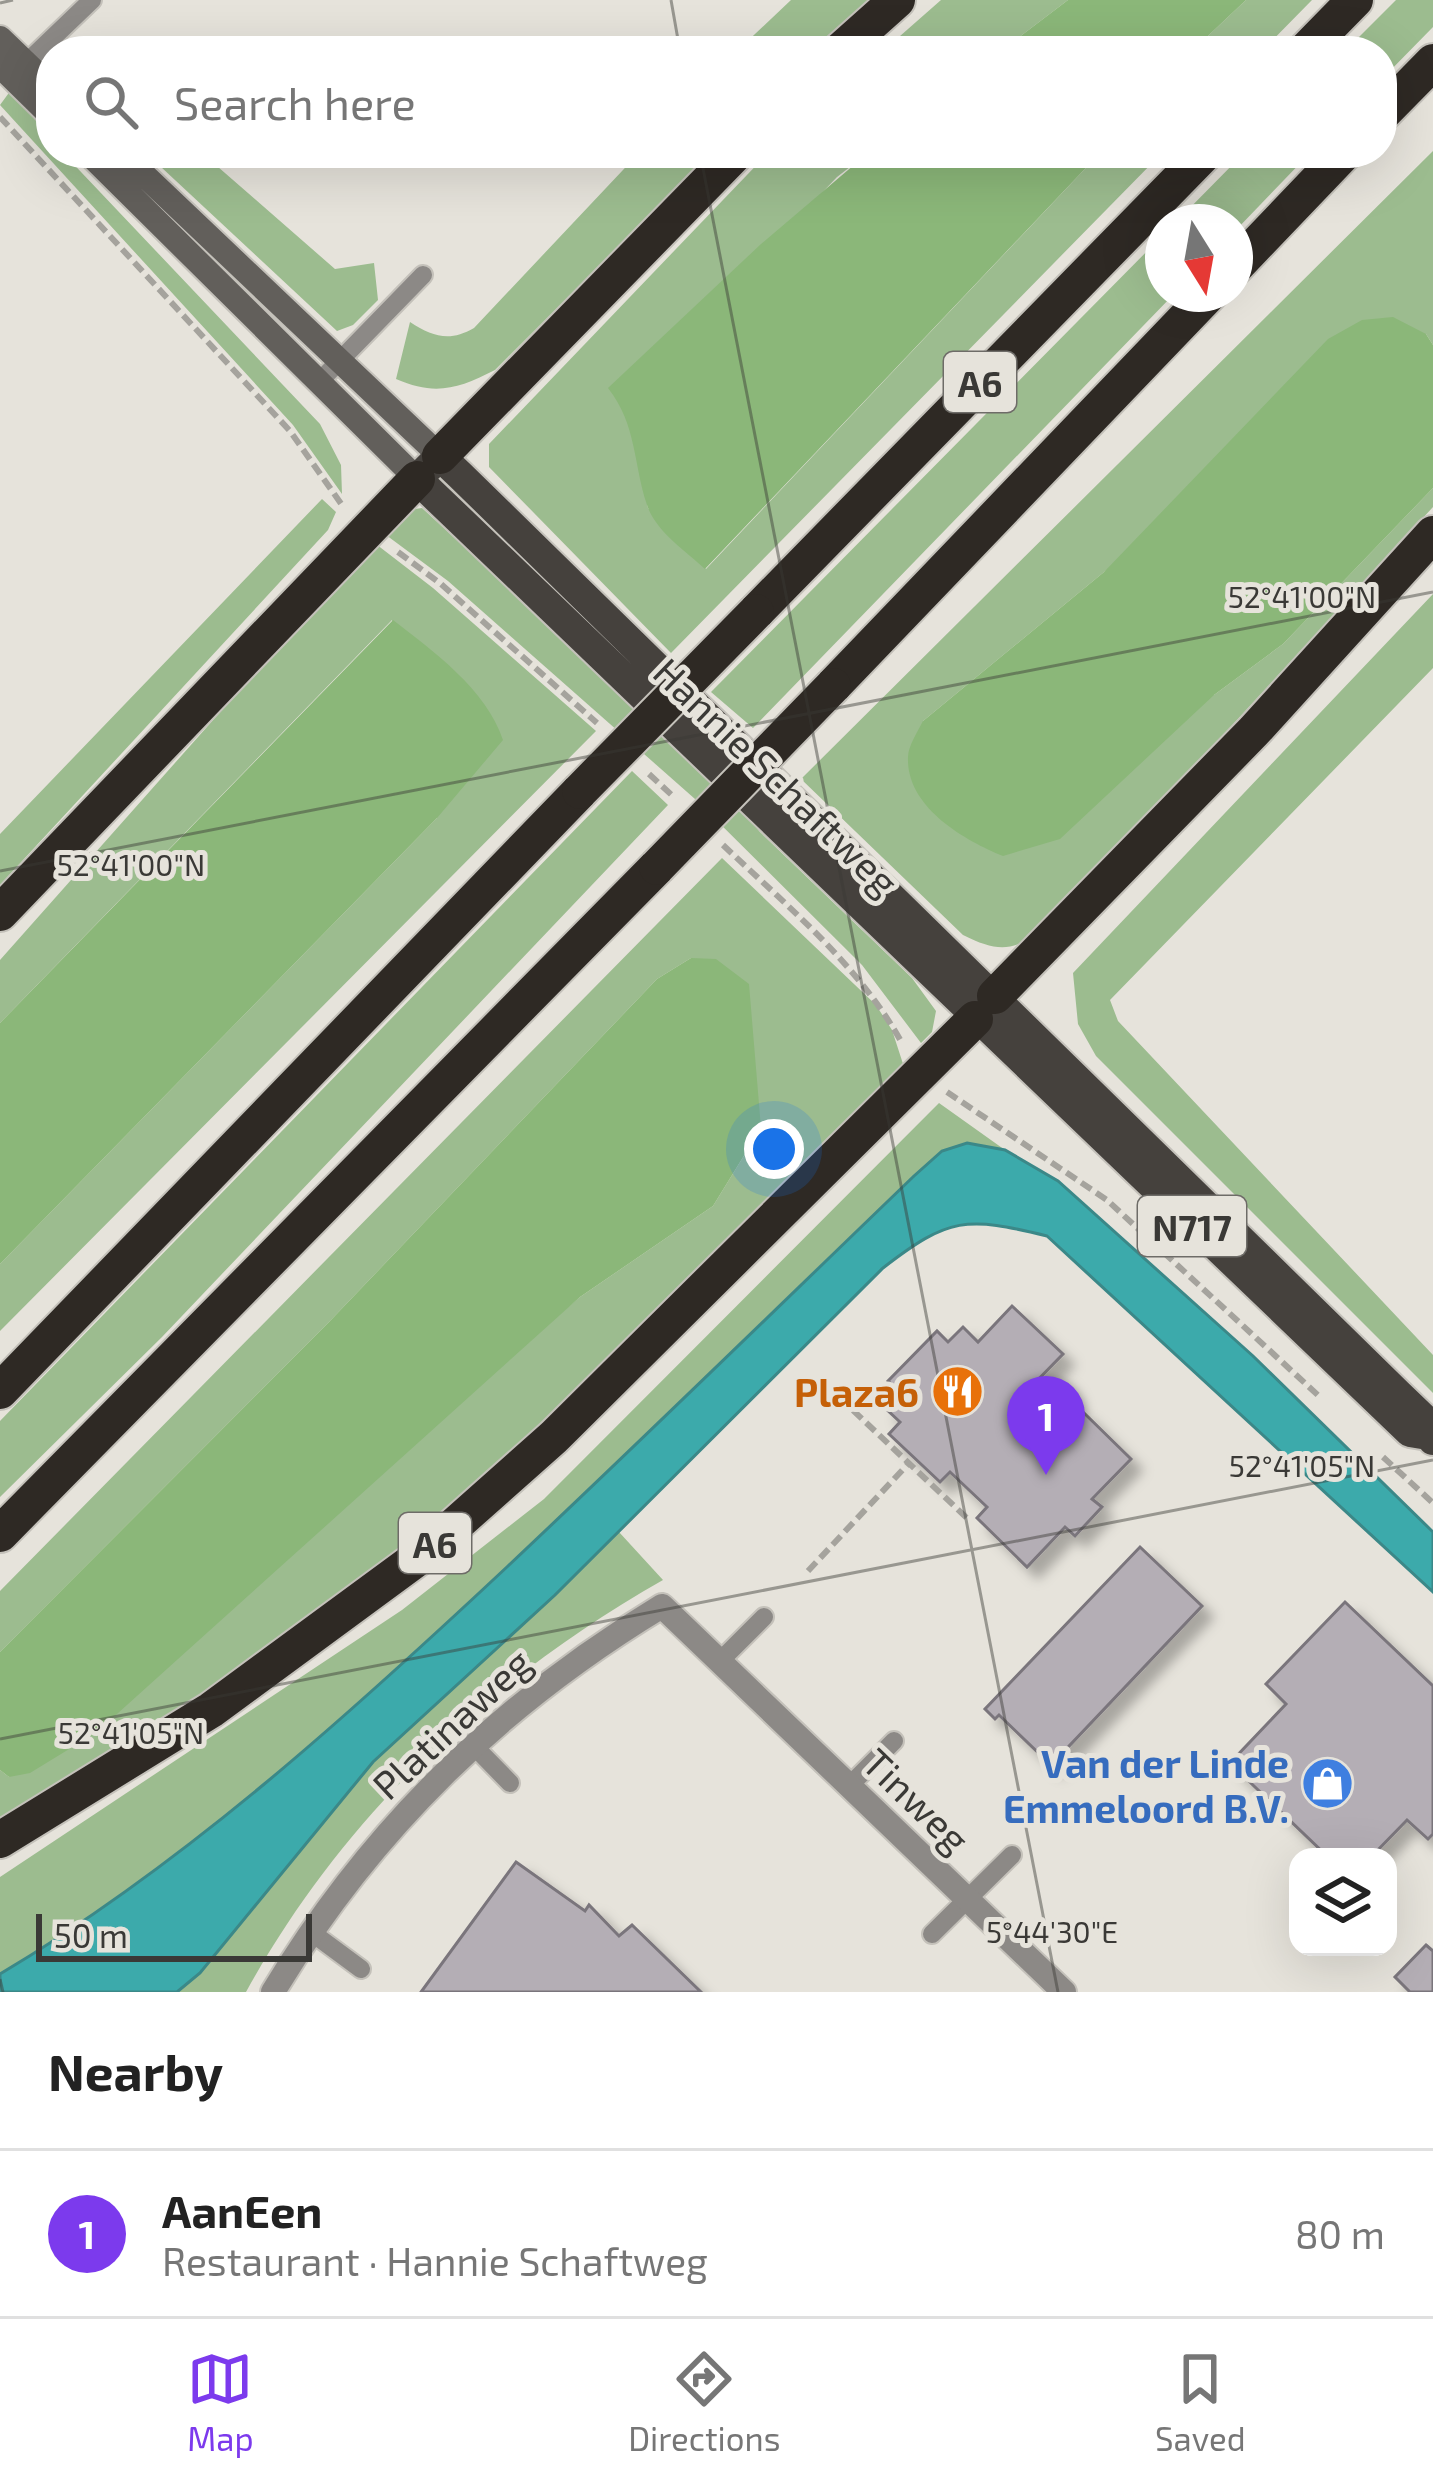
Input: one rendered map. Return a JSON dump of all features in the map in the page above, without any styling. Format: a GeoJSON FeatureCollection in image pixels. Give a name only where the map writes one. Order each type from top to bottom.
{"type":"FeatureCollection","features":[{"type":"Feature","properties":{"kind":"highway"},"geometry":{"type":"LineString","coordinates":[[856,36],[896,0]]}},
{"type":"Feature","properties":{"kind":"highway"},"geometry":{"type":"LineString","coordinates":[[1320,36],[1355,0]]}},
{"type":"Feature","properties":{"kind":"highway"},"geometry":{"type":"LineString","coordinates":[[1397,99],[1433,62]]}},
{"type":"Feature","properties":{"kind":"highway"},"geometry":{"type":"LineString","coordinates":[[0,913],[721,168]]}},
{"type":"Feature","properties":{"kind":"highway","name":"A6"},"geometry":{"type":"LineString","coordinates":[[0,1391],[1190,168]]}},
{"type":"Feature","properties":{"kind":"highway"},"geometry":{"type":"LineString","coordinates":[[1253,248],[1330,168]]}},
{"type":"Feature","properties":{"kind":"highway","name":"A6"},"geometry":{"type":"LineString","coordinates":[[0,1534],[657,867],[1192,312]]}},
{"type":"Feature","properties":{"kind":"highway","name":"A6"},"geometry":{"type":"LineString","coordinates":[[0,1840],[211,1710],[356,1608],[436,1543],[583,1409],[985,1008],[1254,731],[1433,534]]}},
{"type":"Feature","properties":{"kind":"main road"},"geometry":{"type":"LineString","coordinates":[[0,38],[13,68],[36,97]]}},
{"type":"Feature","properties":{"kind":"main road","name":"Hannie Schaftweg"},"geometry":{"type":"LineString","coordinates":[[103,168],[318,383],[428,468],[985,1008],[1410,1432],[1430,1438]]}},
{"type":"Feature","properties":{"kind":"main road","name":"Hannie Schaftweg"},"geometry":{"type":"LineString","coordinates":[[138,168],[341,360],[428,468]]}},
{"type":"Feature","properties":{"kind":"street","name":"Platinaweg"},"geometry":{"type":"LineString","coordinates":[[273,1992],[310,1932],[404,1813],[472,1744],[578,1656],[662,1606],[720,1661]]}},
{"type":"Feature","properties":{"kind":"street","name":"Tinweg"},"geometry":{"type":"LineString","coordinates":[[720,1661],[1064,1992]]}},
{"type":"Feature","properties":{"kind":"lane"},"geometry":{"type":"LineString","coordinates":[[50,36],[92,0]]}},
{"type":"Feature","properties":{"kind":"lane"},"geometry":{"type":"LineString","coordinates":[[13,68],[36,48]]}},
{"type":"Feature","properties":{"kind":"lane"},"geometry":{"type":"LineString","coordinates":[[318,383],[423,274]]}},
{"type":"Feature","properties":{"kind":"lane"},"geometry":{"type":"LineString","coordinates":[[720,1661],[764,1616]]}},
{"type":"Feature","properties":{"kind":"lane"},"geometry":{"type":"LineString","coordinates":[[849,1786],[894,1741]]}},
{"type":"Feature","properties":{"kind":"lane"},"geometry":{"type":"LineString","coordinates":[[472,1744],[510,1783]]}},
{"type":"Feature","properties":{"kind":"lane"},"geometry":{"type":"LineString","coordinates":[[932,1934],[1012,1855]]}},
{"type":"Feature","properties":{"kind":"lane"},"geometry":{"type":"LineString","coordinates":[[310,1932],[361,1969]]}},
{"type":"Feature","properties":{"kind":"path"},"geometry":{"type":"LineString","coordinates":[[0,117],[36,156]]}},
{"type":"Feature","properties":{"kind":"path"},"geometry":{"type":"LineString","coordinates":[[47,168],[290,431],[338,502]]}},
{"type":"Feature","properties":{"kind":"path"},"geometry":{"type":"LineString","coordinates":[[394,550],[441,584],[600,726]]}},
{"type":"Feature","properties":{"kind":"path"},"geometry":{"type":"LineString","coordinates":[[633,758],[682,806]]}},
{"type":"Feature","properties":{"kind":"path"},"geometry":{"type":"LineString","coordinates":[[716,838],[849,966],[877,998],[907,1051]]}},
{"type":"Feature","properties":{"kind":"path"},"geometry":{"type":"LineString","coordinates":[[936,1082],[1107,1200],[1334,1410]]}},
{"type":"Feature","properties":{"kind":"path"},"geometry":{"type":"LineString","coordinates":[[840,1398],[969,1520]]}},
{"type":"Feature","properties":{"kind":"path"},"geometry":{"type":"LineString","coordinates":[[1368,1442],[1433,1503]]}},
{"type":"Feature","properties":{"kind":"path"},"geometry":{"type":"LineString","coordinates":[[808,1571],[909,1463]]}},
{"type":"Feature","properties":{"kind":"green space"},"geometry":{"type":"Polygon","coordinates":[[[791,0],[873,0],[835,36],[753,36],[791,0]]]}},
{"type":"Feature","properties":{"kind":"green space"},"geometry":{"type":"Polygon","coordinates":[[[941,0],[1068,0],[1021,36],[900,36],[941,0]]]}},
{"type":"Feature","properties":{"kind":"green space"},"geometry":{"type":"Polygon","coordinates":[[[1068,0],[1246,0],[1208,36],[1021,36],[1068,0]]]}},
{"type":"Feature","properties":{"kind":"green space"},"geometry":{"type":"Polygon","coordinates":[[[1246,0],[1312,0],[1277,36],[1208,36],[1246,0]]]}},
{"type":"Feature","properties":{"kind":"green space"},"geometry":{"type":"Polygon","coordinates":[[[1396,0],[1433,0],[1433,27],[1397,64],[1397,36],[1360,36],[1396,0]]]}},
{"type":"Feature","properties":{"kind":"green space"},"geometry":{"type":"Polygon","coordinates":[[[11,90],[36,121],[36,144],[0,105],[11,90]]]}},
{"type":"Feature","properties":{"kind":"green space"},"geometry":{"type":"Polygon","coordinates":[[[1433,151],[1433,345],[1426,334],[1104,572],[923,721],[1214,695],[1283,644],[1433,488],[1433,507],[1051,922],[1010,946],[989,945],[963,935],[801,779],[1433,151]]]}},
{"type":"Feature","properties":{"kind":"green space"},"geometry":{"type":"Polygon","coordinates":[[[58,168],[77,168],[320,424],[341,465],[342,494],[293,425],[58,168]]]}},
{"type":"Feature","properties":{"kind":"green space"},"geometry":{"type":"Polygon","coordinates":[[[162,168],[219,168],[335,269],[374,263],[378,300],[353,325],[337,331],[162,168]]]}},
{"type":"Feature","properties":{"kind":"green space"},"geometry":{"type":"Polygon","coordinates":[[[625,168],[698,168],[495,370],[435,389],[396,379],[410,322],[442,336],[474,328],[625,168]]]}},
{"type":"Feature","properties":{"kind":"green space"},"geometry":{"type":"Polygon","coordinates":[[[754,168],[849,168],[621,404],[633,432],[648,508],[706,569],[1086,168],[1147,168],[671,653],[489,467],[489,444],[754,168]]]}},
{"type":"Feature","properties":{"kind":"green space"},"geometry":{"type":"Polygon","coordinates":[[[850,168],[1086,168],[705,569],[651,515],[629,430],[608,388],[761,244],[850,168]]]}},
{"type":"Feature","properties":{"kind":"green space"},"geometry":{"type":"Polygon","coordinates":[[[1229,168],[1296,168],[1253,212],[1253,204],[1194,204],[1229,168]]]}},
{"type":"Feature","properties":{"kind":"green space"},"geometry":{"type":"Polygon","coordinates":[[[1145,253],[1145,312],[1157,312],[753,728],[711,692],[1145,253]]]}},
{"type":"Feature","properties":{"kind":"green space"},"geometry":{"type":"Polygon","coordinates":[[[1393,317],[1426,334],[1433,345],[1433,488],[1283,644],[1214,695],[1060,839],[1003,856],[940,819],[910,775],[908,753],[923,721],[1104,572],[1328,339],[1362,320],[1393,317]]]}},
{"type":"Feature","properties":{"kind":"green space"},"geometry":{"type":"Polygon","coordinates":[[[322,499],[336,512],[328,530],[0,885],[0,834],[322,499]]]}},
{"type":"Feature","properties":{"kind":"green space"},"geometry":{"type":"Polygon","coordinates":[[[422,508],[716,778],[760,832],[912,978],[936,1011],[932,1032],[921,1043],[862,965],[695,799],[448,581],[382,532],[400,511],[422,508]]]}},
{"type":"Feature","properties":{"kind":"green space"},"geometry":{"type":"Polygon","coordinates":[[[372,541],[433,588],[596,731],[0,1331],[0,1264],[437,818],[392,620],[0,1023],[0,960],[372,541]]]}},
{"type":"Feature","properties":{"kind":"green space"},"geometry":{"type":"Polygon","coordinates":[[[1433,594],[1433,668],[1110,1000],[1118,1021],[1433,1355],[1433,1393],[1096,1056],[1078,1024],[1073,973],[1433,594]]]}},
{"type":"Feature","properties":{"kind":"green space"},"geometry":{"type":"Polygon","coordinates":[[[393,620],[472,688],[503,740],[437,818],[0,1264],[0,1023],[393,620]]]}},
{"type":"Feature","properties":{"kind":"green space"},"geometry":{"type":"Polygon","coordinates":[[[632,771],[668,805],[162,1337],[0,1497],[0,1421],[632,771]]]}},
{"type":"Feature","properties":{"kind":"green space"},"geometry":{"type":"Polygon","coordinates":[[[722,858],[876,1005],[892,1030],[905,1070],[595,1391],[284,1647],[0,1822],[0,1770],[9,1777],[580,1297],[713,1206],[761,1128],[691,958],[657,979],[329,1322],[0,1652],[0,1591],[722,858]]]}},
{"type":"Feature","properties":{"kind":"green space"},"geometry":{"type":"Polygon","coordinates":[[[691,958],[716,959],[749,984],[761,1128],[713,1206],[580,1297],[97,1732],[30,1773],[9,1777],[0,1770],[0,1652],[329,1322],[657,979],[691,958]]]}},
{"type":"Feature","properties":{"kind":"green space"},"geometry":{"type":"Polygon","coordinates":[[[939,1103],[1005,1150],[967,1143],[942,1151],[373,1694],[129,1890],[0,1974],[0,1877],[402,1610],[544,1499],[939,1103]]]}},
{"type":"Feature","properties":{"kind":"green space"},"geometry":{"type":"Polygon","coordinates":[[[619,1532],[663,1580],[538,1661],[426,1757],[328,1867],[246,1992],[177,1992],[200,1973],[373,1762],[619,1532]]]}},
{"type":"Feature","properties":{"kind":"water"},"geometry":{"type":"Polygon","coordinates":[[[967,1143],[1005,1150],[1058,1181],[1253,1356],[1433,1532],[1433,1592],[1047,1236],[996,1225],[959,1225],[925,1239],[883,1268],[555,1595],[373,1762],[200,1973],[177,1992],[0,1992],[0,1974],[69,1931],[201,1835],[389,1676],[914,1176],[942,1151],[967,1143]]]}},
{"type":"Feature","properties":{"kind":"building"},"geometry":{"type":"Polygon","coordinates":[[[1012,1306],[1063,1354],[1029,1389],[1066,1425],[1081,1410],[1131,1459],[1092,1499],[1102,1507],[1075,1536],[1065,1527],[1027,1567],[977,1518],[987,1507],[950,1472],[940,1482],[889,1434],[900,1422],[885,1408],[900,1393],[888,1381],[937,1331],[948,1342],[963,1327],[978,1342],[1012,1306]]]}},
{"type":"Feature","properties":{"kind":"building"},"geometry":{"type":"Polygon","coordinates":[[[1140,1547],[1202,1606],[1051,1765],[999,1715],[995,1719],[985,1709],[1140,1547]]]}},
{"type":"Feature","properties":{"kind":"building"},"geometry":{"type":"Polygon","coordinates":[[[1345,1602],[1433,1686],[1433,1834],[1428,1839],[1407,1820],[1380,1848],[1319,1848],[1230,1763],[1286,1704],[1266,1684],[1345,1602]]]}},
{"type":"Feature","properties":{"kind":"building"},"geometry":{"type":"Polygon","coordinates":[[[516,1862],[585,1911],[589,1905],[619,1936],[632,1925],[701,1992],[421,1992],[516,1862]]]}},
{"type":"Feature","properties":{"kind":"building"},"geometry":{"type":"Polygon","coordinates":[[[1426,1945],[1433,1951],[1433,1992],[1410,1992],[1395,1977],[1426,1945]]]}},
{"type":"Feature","properties":{"kind":"place","name":"Plaza6"},"geometry":{"type":"Point","coordinates":[958,1391]}},
{"type":"Feature","properties":{"kind":"place","name":"AanEen"},"geometry":{"type":"Point","coordinates":[1046,1475]}},
{"type":"Feature","properties":{"kind":"place","name":"Van der Linde Emmeloord B.V."},"geometry":{"type":"Point","coordinates":[1328,1784]}}]}
